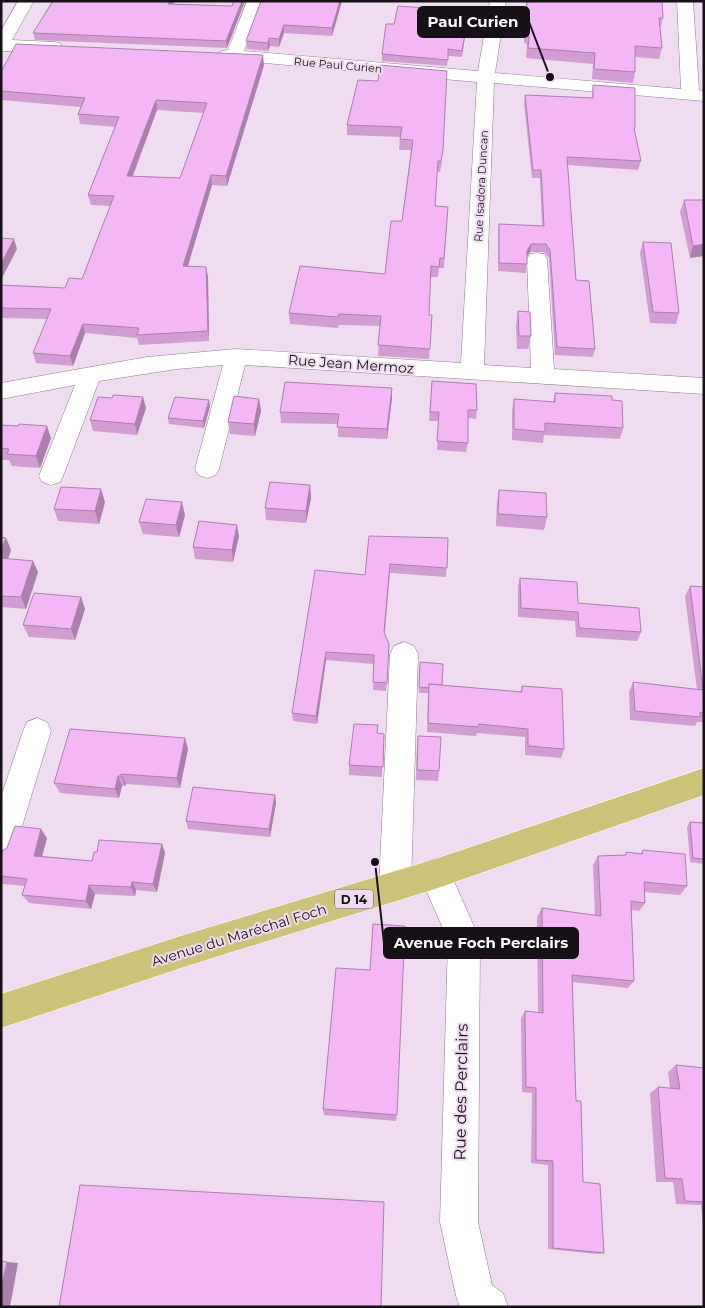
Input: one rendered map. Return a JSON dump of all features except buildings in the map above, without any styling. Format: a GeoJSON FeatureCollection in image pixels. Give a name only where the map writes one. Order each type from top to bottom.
{"type":"FeatureCollection","features":[{"type":"Feature","properties":{"kind":"main road","name":"Avenue du Maréchal Foch"},"geometry":{"type":"LineString","coordinates":[[1,1011],[187,950],[435,874],[704,781]]}},
{"type":"Feature","properties":{"kind":"street"},"geometry":{"type":"LineString","coordinates":[[26,1],[1,45],[68,47]]}},
{"type":"Feature","properties":{"kind":"street"},"geometry":{"type":"LineString","coordinates":[[234,56],[255,1]]}},
{"type":"Feature","properties":{"kind":"street","name":"Rue Isadora Duncan"},"geometry":{"type":"LineString","coordinates":[[472,372],[486,78],[498,1]]}},
{"type":"Feature","properties":{"kind":"street"},"geometry":{"type":"LineString","coordinates":[[685,1],[697,95]]}},
{"type":"Feature","properties":{"kind":"street","name":"Rue Paul Curien"},"geometry":{"type":"LineString","coordinates":[[209,54],[697,95]]}},
{"type":"Feature","properties":{"kind":"street"},"geometry":{"type":"LineString","coordinates":[[537,259],[543,376]]}},
{"type":"Feature","properties":{"kind":"street"},"geometry":{"type":"LineString","coordinates":[[207,469],[236,356]]}},
{"type":"Feature","properties":{"kind":"street","name":"Rue Jean Mermoz"},"geometry":{"type":"LineString","coordinates":[[1,391],[183,360],[236,356],[704,386]]}},
{"type":"Feature","properties":{"kind":"street"},"geometry":{"type":"LineString","coordinates":[[51,476],[90,375]]}},
{"type":"Feature","properties":{"kind":"street"},"geometry":{"type":"LineString","coordinates":[[395,886],[404,654]]}},
{"type":"Feature","properties":{"kind":"street"},"geometry":{"type":"LineString","coordinates":[[1,846],[37,731]]}},
{"type":"Feature","properties":{"kind":"street","name":"Rue des Perclairs"},"geometry":{"type":"LineString","coordinates":[[435,874],[464,940],[459,1222],[476,1303]]}},
{"type":"Feature","properties":{"kind":"place","name":"Paul Curien"},"geometry":{"type":"Point","coordinates":[550,77]}},
{"type":"Feature","properties":{"kind":"place","name":"Avenue Foch Perclairs"},"geometry":{"type":"Point","coordinates":[375,862]}}]}
